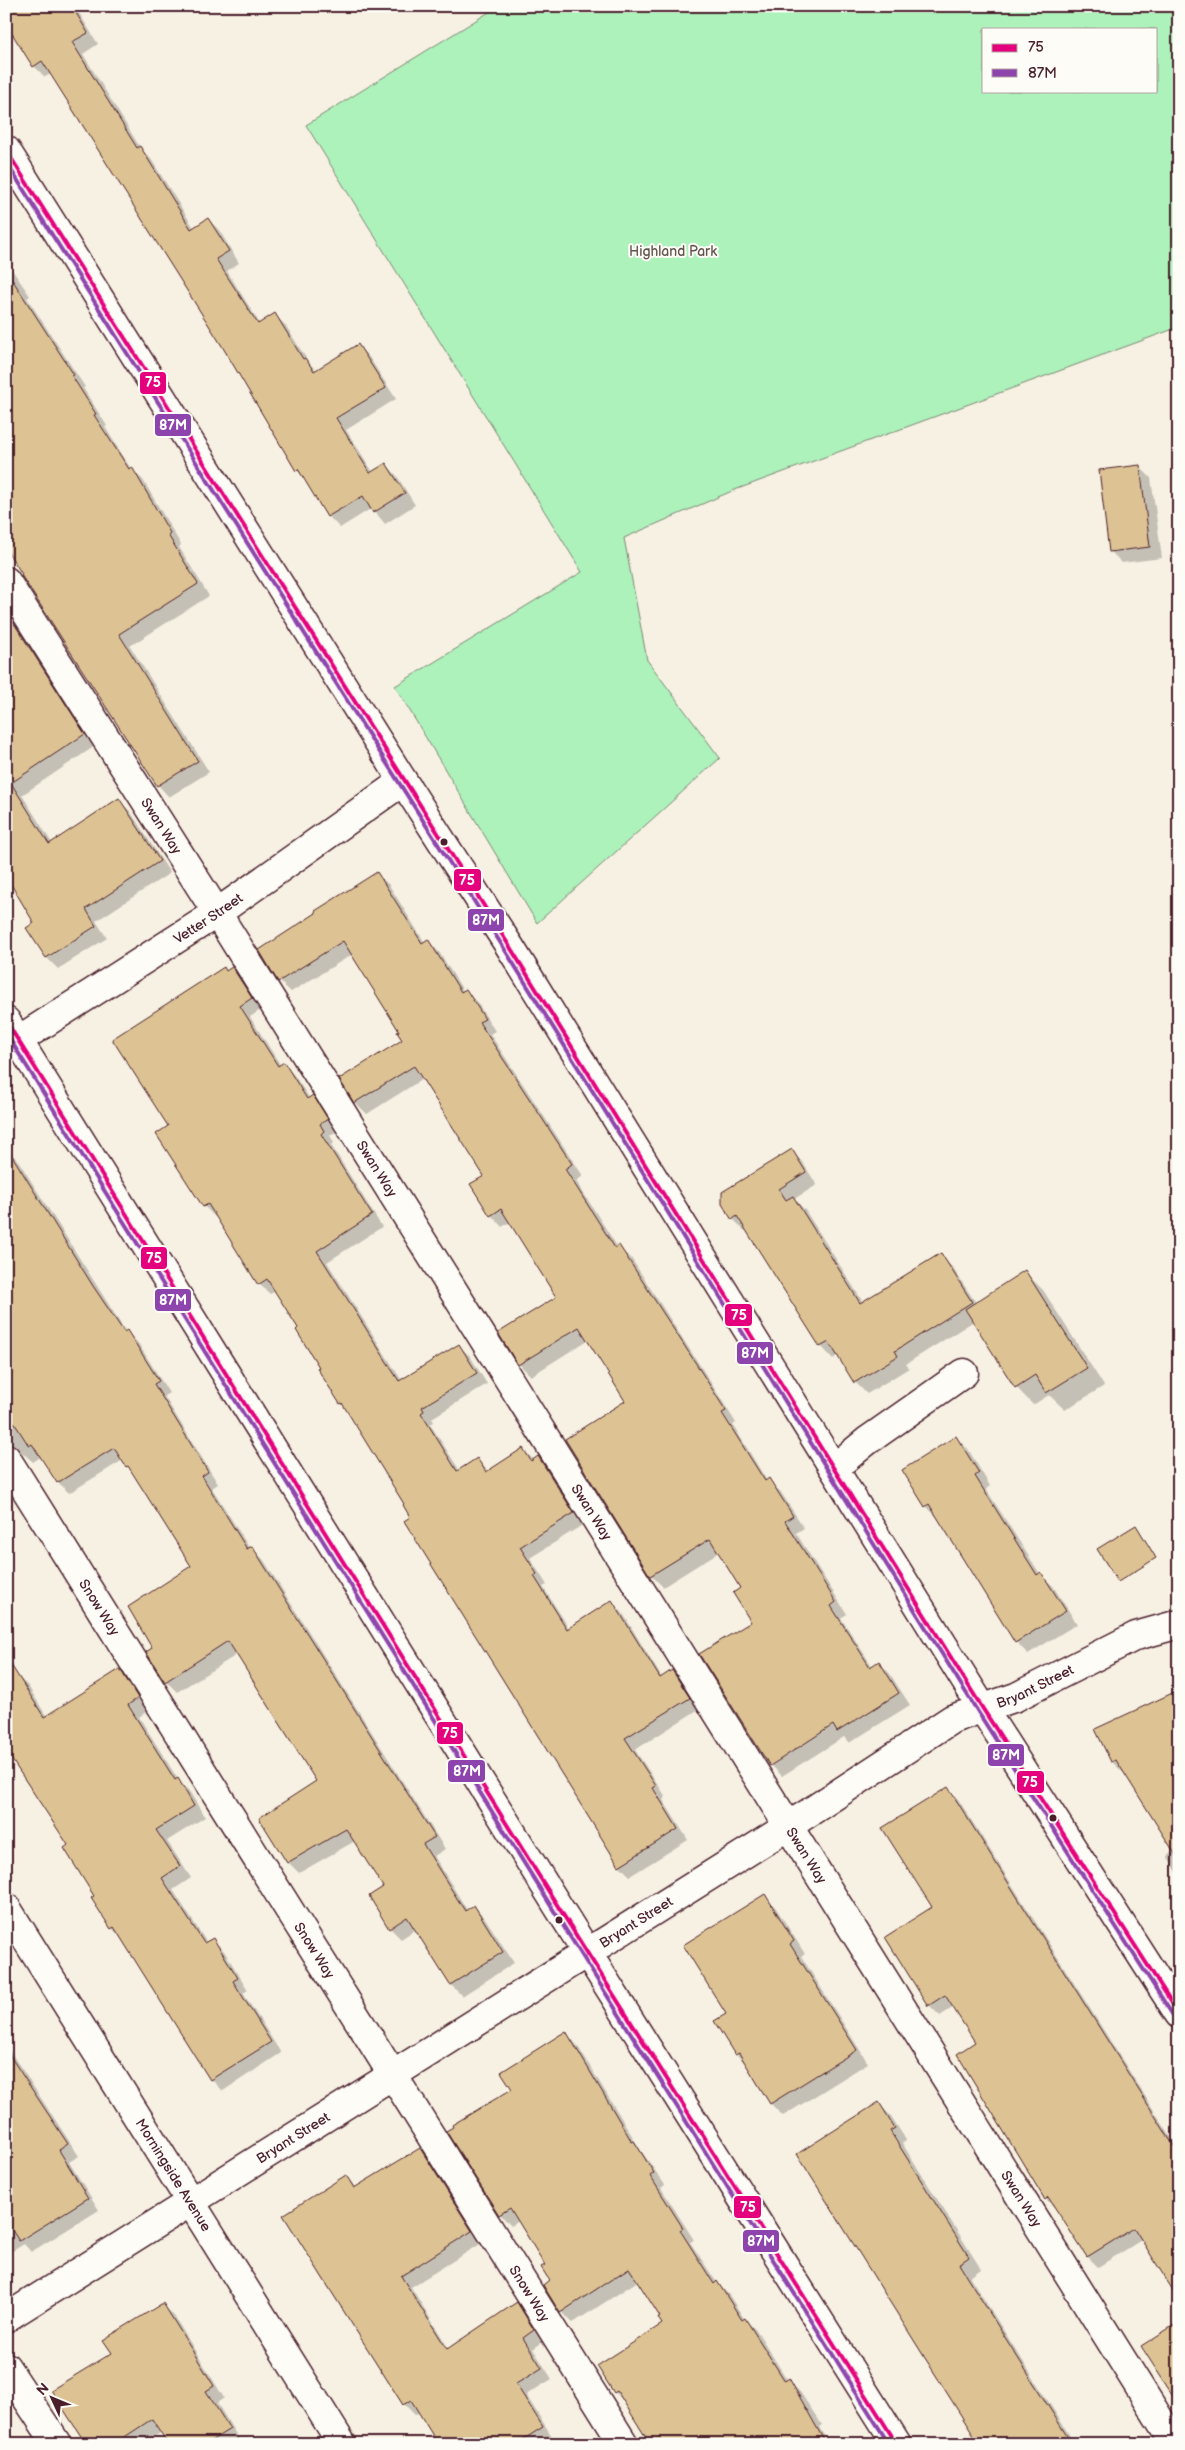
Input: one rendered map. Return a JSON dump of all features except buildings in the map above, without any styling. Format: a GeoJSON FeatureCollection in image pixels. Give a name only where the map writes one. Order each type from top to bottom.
{"type":"FeatureCollection","features":[{"type":"Feature","properties":{"kind":"street"},"geometry":{"type":"LineString","coordinates":[[6,150],[403,781],[510,946],[983,1709],[1179,2014]]}},
{"type":"Feature","properties":{"kind":"street","name":"Swan Way"},"geometry":{"type":"LineString","coordinates":[[6,581],[217,913],[1175,2444]]}},
{"type":"Feature","properties":{"kind":"street","name":"Vetter Street"},"geometry":{"type":"LineString","coordinates":[[10,1037],[217,913],[403,781]]}},
{"type":"Feature","properties":{"kind":"street"},"geometry":{"type":"LineString","coordinates":[[10,1037],[897,2444]]}},
{"type":"Feature","properties":{"kind":"street"},"geometry":{"type":"LineString","coordinates":[[834,1468],[867,1442],[964,1373]]}},
{"type":"Feature","properties":{"kind":"street","name":"Snow Way"},"geometry":{"type":"LineString","coordinates":[[6,1458],[390,2074],[624,2444]]}},
{"type":"Feature","properties":{"kind":"street","name":"Bryant Street"},"geometry":{"type":"LineString","coordinates":[[6,2318],[390,2074],[787,1826],[952,1719],[1016,1697],[1136,1636],[1179,1624]]}},
{"type":"Feature","properties":{"kind":"street","name":"Morningside Avenue"},"geometry":{"type":"LineString","coordinates":[[6,1907],[342,2444]]}},
{"type":"Feature","properties":{"kind":"street"},"geometry":{"type":"LineString","coordinates":[[6,2367],[57,2444]]}},
{"type":"Feature","properties":{"kind":"green space","name":"Highland Park"},"geometry":{"type":"Polygon","coordinates":[[[499,6],[1179,6],[1179,327],[732,491],[624,538],[647,660],[720,758],[537,923],[395,686],[582,572],[306,125],[499,6]]]}},
{"type":"Feature","properties":{"kind":"transit line","name":"75"},"geometry":{"type":"LineString","coordinates":[[6,150],[510,947],[983,1709],[1179,2014]]}},
{"type":"Feature","properties":{"kind":"transit line","name":"87M"},"geometry":{"type":"LineString","coordinates":[[6,162],[505,950],[978,1712],[1174,2017]]}},
{"type":"Feature","properties":{"kind":"transit line","name":"75"},"geometry":{"type":"LineString","coordinates":[[6,1021],[559,1908],[897,2444]]}},
{"type":"Feature","properties":{"kind":"transit line","name":"87M"},"geometry":{"type":"LineString","coordinates":[[6,1033],[889,2444]]}}]}
